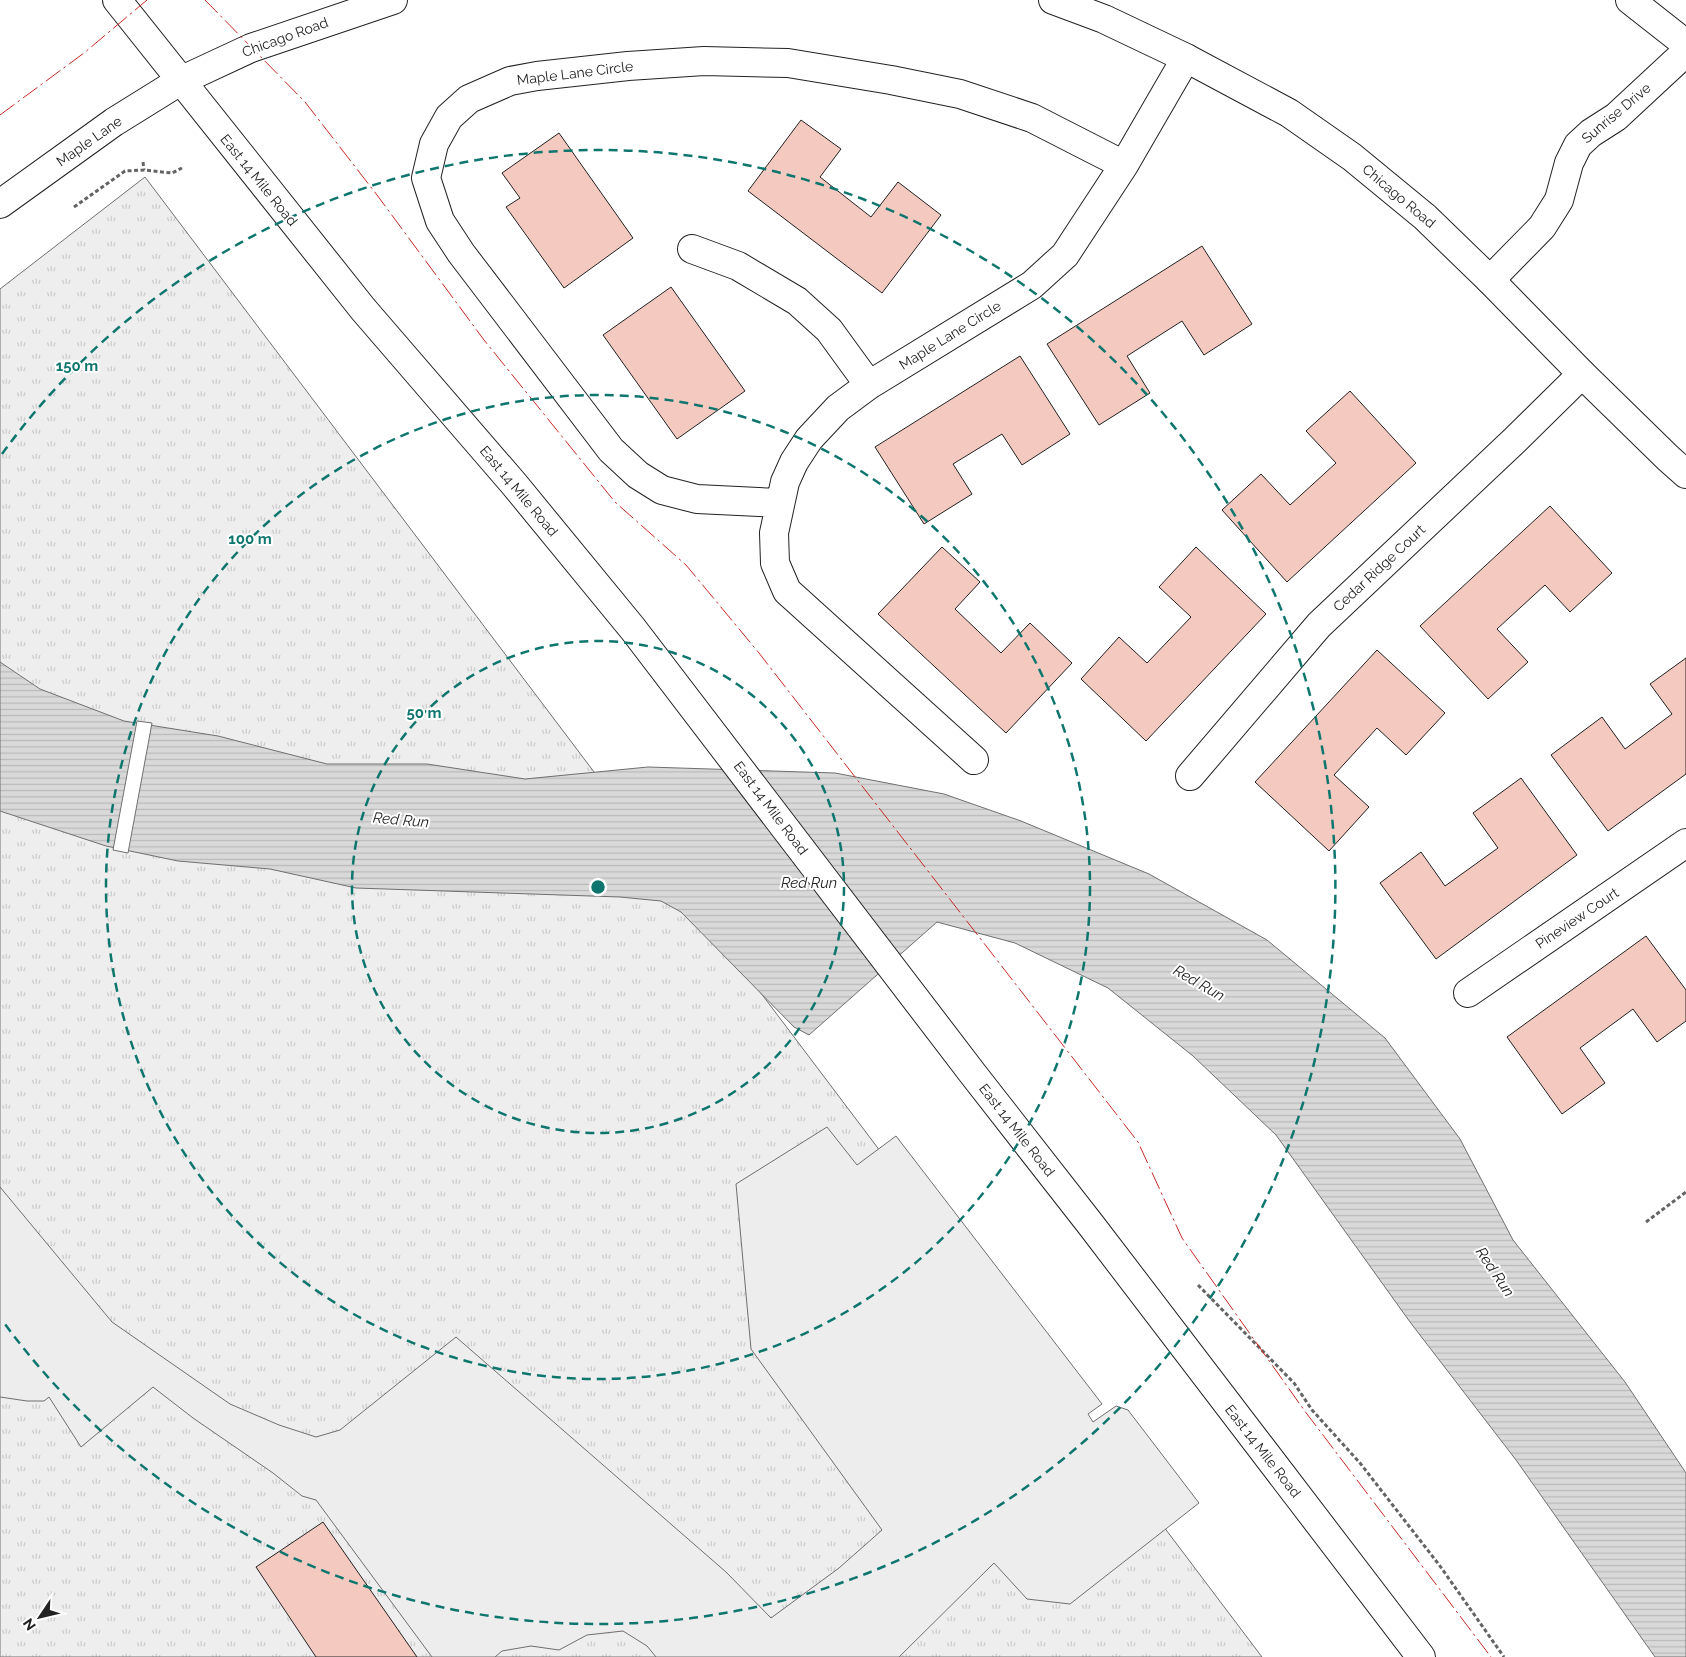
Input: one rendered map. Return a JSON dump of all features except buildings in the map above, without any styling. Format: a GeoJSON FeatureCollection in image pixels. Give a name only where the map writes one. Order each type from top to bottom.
{"type":"FeatureCollection","features":[{"type":"Feature","properties":{"kind":"street","name":"East 14 Mile Road"},"geometry":{"type":"LineString","coordinates":[[117,0],[363,309],[581,564],[712,731],[973,1074],[1422,1657]]}},
{"type":"Feature","properties":{"kind":"street","name":"Chicago Road"},"geometry":{"type":"LineString","coordinates":[[180,81],[251,48],[393,0]]}},
{"type":"Feature","properties":{"kind":"street","name":"Chicago Road"},"geometry":{"type":"LineString","coordinates":[[1053,0],[1104,19],[1186,58],[1289,113],[1352,156],[1425,217],[1582,374],[1686,474]]}},
{"type":"Feature","properties":{"kind":"street"},"geometry":{"type":"LineString","coordinates":[[1630,0],[1686,44]]}},
{"type":"Feature","properties":{"kind":"street","name":"Sunrise Drive"},"geometry":{"type":"LineString","coordinates":[[1490,280],[1542,227],[1559,200],[1569,163],[1578,145],[1616,117],[1686,52]]}},
{"type":"Feature","properties":{"kind":"street","name":"Maple Lane Circle"},"geometry":{"type":"LineString","coordinates":[[974,760],[787,591],[775,563],[774,533],[785,482],[808,439],[838,408],[869,385],[1032,285],[1065,255],[1124,165],[1186,58]]}},
{"type":"Feature","properties":{"kind":"street","name":"Maple Lane Circle"},"geometry":{"type":"LineString","coordinates":[[779,504],[697,499],[662,490],[638,475],[612,450],[461,253],[440,221],[426,178],[434,144],[449,117],[469,98],[510,82],[537,76],[628,66],[704,61],[788,63],[891,80],[960,94],[1032,118],[1124,165]]}},
{"type":"Feature","properties":{"kind":"street","name":"Maple Lane"},"geometry":{"type":"LineString","coordinates":[[0,204],[114,122],[180,81]]}},
{"type":"Feature","properties":{"kind":"street"},"geometry":{"type":"LineString","coordinates":[[692,248],[738,266],[797,301],[829,330],[869,385]]}},
{"type":"Feature","properties":{"kind":"street","name":"Cedar Ridge Court"},"geometry":{"type":"LineString","coordinates":[[1190,776],[1319,625],[1582,374]]}},
{"type":"Feature","properties":{"kind":"street","name":"Pineview Court"},"geometry":{"type":"LineString","coordinates":[[1468,993],[1686,843]]}},
{"type":"Feature","properties":{"kind":"path"},"geometry":{"type":"LineString","coordinates":[[143,162],[144,170]]}},
{"type":"Feature","properties":{"kind":"path"},"geometry":{"type":"LineString","coordinates":[[74,207],[125,171],[144,170],[172,173],[182,168]]}},
{"type":"Feature","properties":{"kind":"path"},"geometry":{"type":"LineString","coordinates":[[1646,1222],[1686,1192]]}},
{"type":"Feature","properties":{"kind":"path"},"geometry":{"type":"LineString","coordinates":[[1198,1285],[1294,1383],[1312,1410],[1360,1463],[1440,1566],[1456,1592],[1504,1657]]}},
{"type":"Feature","properties":{"kind":"green space"},"geometry":{"type":"Polygon","coordinates":[[[145,177],[1262,1657],[0,1657],[0,289],[145,177]]]}},
{"type":"Feature","properties":{"kind":"shaded area"},"geometry":{"type":"Polygon","coordinates":[[[827,1127],[857,1165],[896,1136],[1102,1404],[1088,1414],[1093,1422],[1116,1406],[1128,1410],[1199,1503],[1070,1604],[1027,1599],[994,1563],[899,1657],[656,1657],[647,1646],[623,1631],[587,1635],[559,1650],[531,1646],[502,1651],[495,1657],[432,1657],[316,1500],[302,1496],[153,1387],[81,1447],[49,1397],[44,1401],[27,1401],[0,1397],[0,1187],[112,1322],[230,1404],[279,1425],[316,1437],[340,1430],[456,1337],[726,1572],[771,1618],[839,1568],[882,1530],[751,1349],[736,1184],[827,1127]]]}},
{"type":"Feature","properties":{"kind":"water","name":"Red Run"},"geometry":{"type":"Polygon","coordinates":[[[0,662],[40,689],[124,721],[218,736],[327,764],[427,764],[525,779],[648,767],[835,773],[944,794],[1021,821],[1149,874],[1267,940],[1385,1038],[1460,1139],[1513,1240],[1625,1382],[1686,1473],[1686,1657],[1655,1657],[1516,1460],[1410,1322],[1276,1135],[1193,1056],[1108,988],[1015,943],[937,922],[809,1035],[794,1027],[681,912],[661,901],[620,897],[356,888],[270,869],[178,861],[106,846],[0,811],[0,662]]]}},
{"type":"Feature","properties":{"kind":"pier"},"geometry":{"type":"Polygon","coordinates":[[[137,721],[152,723],[128,853],[113,850],[137,721]]]}},
{"type":"Feature","properties":{"kind":"power"},"geometry":{"type":"LineString","coordinates":[[0,115],[84,53],[147,0]]}},
{"type":"Feature","properties":{"kind":"power"},"geometry":{"type":"LineString","coordinates":[[205,0],[305,102],[377,195],[484,340],[615,502],[686,565],[759,653],[1138,1142],[1182,1238],[1304,1410],[1491,1657]]}}]}
